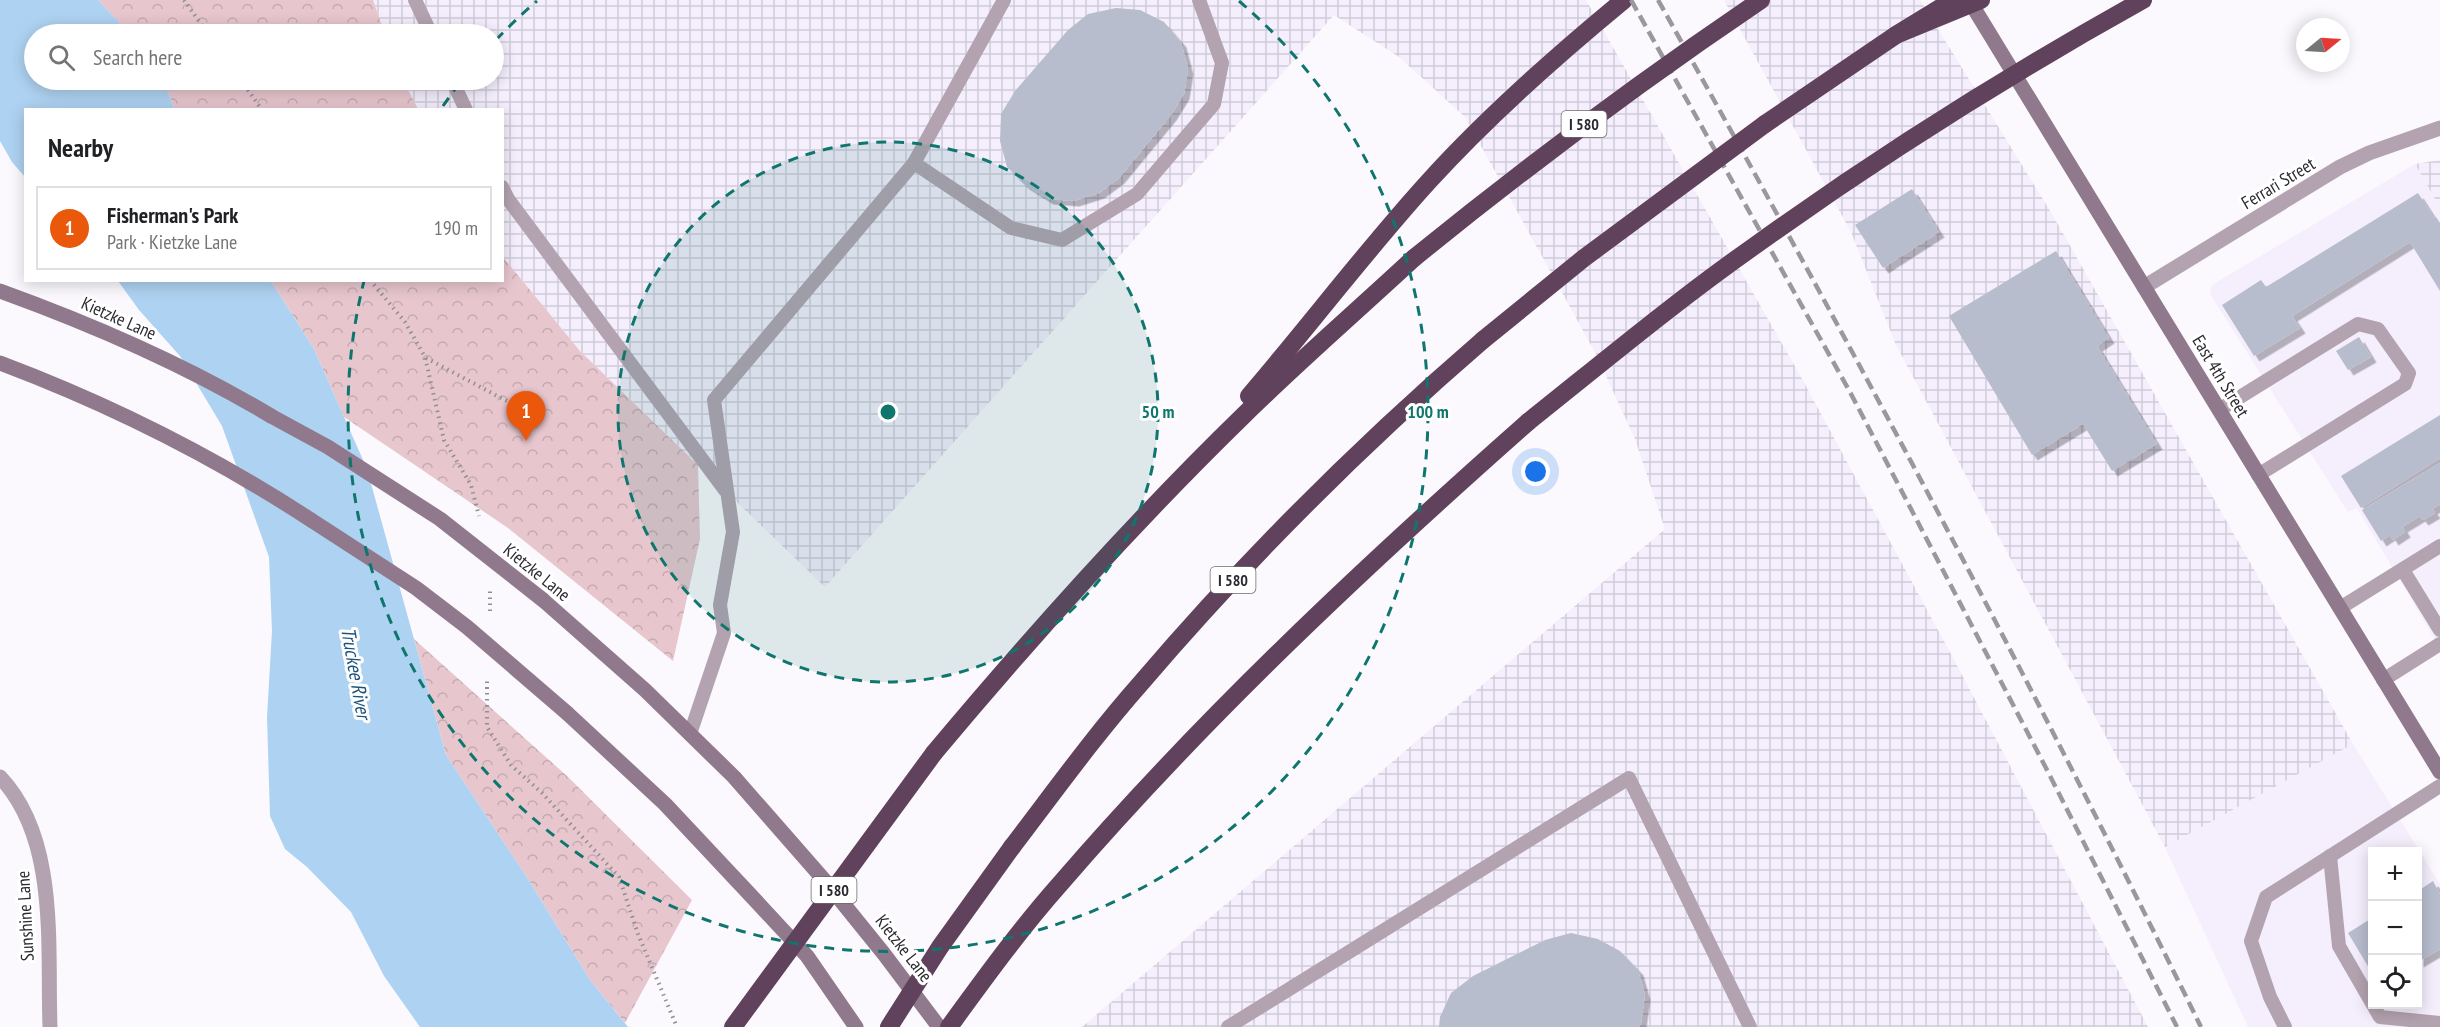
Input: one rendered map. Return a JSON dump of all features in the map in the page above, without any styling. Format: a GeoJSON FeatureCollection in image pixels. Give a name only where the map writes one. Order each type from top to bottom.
{"type":"FeatureCollection","features":[{"type":"Feature","properties":{"kind":"highway"},"geometry":{"type":"LineString","coordinates":[[1176,482],[1393,222],[1469,139],[1522,87],[1624,0]]}},
{"type":"Feature","properties":{"kind":"highway","name":"I 580"},"geometry":{"type":"LineString","coordinates":[[734,1027],[934,753],[1019,652],[1107,554],[1245,413],[1414,258],[1490,196],[1596,116],[1761,0]]}},
{"type":"Feature","properties":{"kind":"highway"},"geometry":{"type":"LineString","coordinates":[[1896,35],[1953,0]]}},
{"type":"Feature","properties":{"kind":"highway"},"geometry":{"type":"LineString","coordinates":[[1896,35],[1981,0]]}},
{"type":"Feature","properties":{"kind":"highway"},"geometry":{"type":"LineString","coordinates":[[949,1027],[1059,884],[1162,772],[1268,663],[1439,500],[1528,422],[1666,312],[1848,180],[2047,53],[2143,0]]}},
{"type":"Feature","properties":{"kind":"highway","name":"I 580"},"geometry":{"type":"LineString","coordinates":[[889,1027],[940,947],[1012,847],[1139,684],[1235,577],[1334,475],[1483,340],[1584,258],[1688,179],[1896,35]]}},
{"type":"Feature","properties":{"kind":"main road","name":"East 4th Street"},"geometry":{"type":"LineString","coordinates":[[1969,0],[2440,772]]}},
{"type":"Feature","properties":{"kind":"main road","name":"Kietzke Lane"},"geometry":{"type":"LineString","coordinates":[[0,291],[35,303],[152,353],[328,447],[440,519],[543,600],[645,690],[734,777],[825,881],[939,1027]]}},
{"type":"Feature","properties":{"kind":"main road"},"geometry":{"type":"LineString","coordinates":[[0,363],[65,388],[220,464],[367,556],[467,627],[567,712],[665,804],[807,956],[856,1027]]}},
{"type":"Feature","properties":{"kind":"street","name":"Ferrari Street"},"geometry":{"type":"LineString","coordinates":[[2144,287],[2340,167],[2369,153],[2440,128]]}},
{"type":"Feature","properties":{"kind":"street","name":"Sunshine Lane"},"geometry":{"type":"LineString","coordinates":[[0,777],[10,788],[30,824],[42,863],[50,1027]]}},
{"type":"Feature","properties":{"kind":"lane"},"geometry":{"type":"LineString","coordinates":[[415,0],[426,24]]}},
{"type":"Feature","properties":{"kind":"lane"},"geometry":{"type":"LineString","coordinates":[[690,734],[724,633],[720,605],[733,532],[714,400],[914,163],[1004,0]]}},
{"type":"Feature","properties":{"kind":"lane"},"geometry":{"type":"LineString","coordinates":[[914,163],[1011,228],[1062,240],[1137,194],[1214,104],[1222,63],[1199,0]]}},
{"type":"Feature","properties":{"kind":"lane"},"geometry":{"type":"LineString","coordinates":[[457,90],[465,108]]}},
{"type":"Feature","properties":{"kind":"lane"},"geometry":{"type":"LineString","coordinates":[[504,191],[727,492]]}},
{"type":"Feature","properties":{"kind":"lane"},"geometry":{"type":"LineString","coordinates":[[2219,410],[2358,324],[2378,329],[2409,373],[2405,384],[2258,475]]}},
{"type":"Feature","properties":{"kind":"lane"},"geometry":{"type":"LineString","coordinates":[[2340,608],[2440,546]]}},
{"type":"Feature","properties":{"kind":"lane"},"geometry":{"type":"LineString","coordinates":[[2403,570],[2440,630]]}},
{"type":"Feature","properties":{"kind":"lane"},"geometry":{"type":"LineString","coordinates":[[2383,680],[2440,644]]}},
{"type":"Feature","properties":{"kind":"lane"},"geometry":{"type":"LineString","coordinates":[[1228,1027],[1629,778],[1750,1027]]}},
{"type":"Feature","properties":{"kind":"lane"},"geometry":{"type":"LineString","coordinates":[[2285,1027],[2270,997],[2251,940],[2266,897],[2440,786]]}},
{"type":"Feature","properties":{"kind":"lane"},"geometry":{"type":"LineString","coordinates":[[2330,856],[2339,946],[2380,1017],[2440,1023]]}},
{"type":"Feature","properties":{"kind":"path"},"geometry":{"type":"LineString","coordinates":[[184,0],[201,24]]}},
{"type":"Feature","properties":{"kind":"path"},"geometry":{"type":"LineString","coordinates":[[248,90],[261,108]]}},
{"type":"Feature","properties":{"kind":"path"},"geometry":{"type":"LineString","coordinates":[[372,282],[405,322],[425,357],[444,440],[471,485],[480,518]]}},
{"type":"Feature","properties":{"kind":"path"},"geometry":{"type":"LineString","coordinates":[[425,357],[518,407]]}},
{"type":"Feature","properties":{"kind":"path"},"geometry":{"type":"LineString","coordinates":[[489,620],[491,585]]}},
{"type":"Feature","properties":{"kind":"path"},"geometry":{"type":"LineString","coordinates":[[488,666],[487,727],[512,765],[542,793],[619,877],[638,934],[677,1027]]}},
{"type":"Feature","properties":{"kind":"path"},"geometry":{"type":"LineString","coordinates":[[487,689],[489,672]]}},
{"type":"Feature","properties":{"kind":"shaded area"},"geometry":{"type":"Polygon","coordinates":[[[373,0],[1586,0],[1801,377],[2148,1027],[1082,1027],[1665,529],[1635,439],[1596,354],[1465,117],[1399,57],[1334,15],[825,587],[580,351],[504,258],[504,108],[417,108],[408,90],[504,90],[504,24],[381,24],[373,0]]]}},
{"type":"Feature","properties":{"kind":"shaded area"},"geometry":{"type":"Polygon","coordinates":[[[1724,0],[1920,0],[2052,214],[2353,744],[2165,847],[1896,345],[1851,232],[1724,0]]]}},
{"type":"Feature","properties":{"kind":"shaded area"},"geometry":{"type":"Polygon","coordinates":[[[2440,160],[2440,208],[2415,164],[2440,160]]]}},
{"type":"Feature","properties":{"kind":"shaded area"},"geometry":{"type":"Polygon","coordinates":[[[2415,164],[2440,208],[2440,648],[2357,508],[2348,512],[2210,294],[2212,285],[2415,164]]]}},
{"type":"Feature","properties":{"kind":"shaded area"},"geometry":{"type":"Polygon","coordinates":[[[2353,744],[2417,847],[2368,847],[2368,1009],[2422,1009],[2422,855],[2440,884],[2440,1027],[2248,1027],[2165,847],[2353,744]]]}},
{"type":"Feature","properties":{"kind":"green space"},"geometry":{"type":"Polygon","coordinates":[[[98,0],[373,0],[381,24],[121,24],[98,0]]]}},
{"type":"Feature","properties":{"kind":"green space"},"geometry":{"type":"Polygon","coordinates":[[[167,90],[408,90],[417,108],[174,108],[167,90]]]}},
{"type":"Feature","properties":{"kind":"green space"},"geometry":{"type":"Polygon","coordinates":[[[504,258],[580,351],[698,465],[700,539],[673,661],[508,528],[344,417],[314,349],[272,282],[504,282],[504,258]]]}},
{"type":"Feature","properties":{"kind":"green space"},"geometry":{"type":"Polygon","coordinates":[[[414,639],[567,776],[692,900],[625,1023],[590,980],[528,879],[446,755],[414,639]]]}},
{"type":"Feature","properties":{"kind":"water"},"geometry":{"type":"Polygon","coordinates":[[[0,0],[98,0],[121,24],[24,24],[24,90],[167,90],[174,108],[24,108],[24,176],[12,162],[0,141],[0,0]]]}},
{"type":"Feature","properties":{"kind":"water","name":"Truckee River"},"geometry":{"type":"Polygon","coordinates":[[[119,282],[272,282],[314,349],[367,469],[446,755],[528,879],[590,980],[628,1027],[420,1027],[384,976],[351,912],[307,867],[285,849],[270,816],[267,717],[272,631],[269,557],[222,426],[180,356],[139,310],[119,282]]]}},
{"type":"Feature","properties":{"kind":"building"},"geometry":{"type":"Polygon","coordinates":[[[1116,8],[1140,10],[1164,22],[1181,42],[1188,69],[1184,94],[1171,115],[1119,178],[1099,193],[1074,201],[1048,199],[1024,184],[1007,167],[1000,141],[1001,114],[1015,91],[1068,30],[1088,14],[1116,8]]]}},
{"type":"Feature","properties":{"kind":"building"},"geometry":{"type":"Polygon","coordinates":[[[1912,189],[1939,232],[1883,268],[1855,225],[1912,189]]]}},
{"type":"Feature","properties":{"kind":"building"},"geometry":{"type":"Polygon","coordinates":[[[2418,193],[2434,218],[2436,217],[2440,223],[2440,291],[2410,242],[2292,316],[2300,328],[2254,356],[2222,305],[2261,280],[2266,287],[2418,193]]]}},
{"type":"Feature","properties":{"kind":"building"},"geometry":{"type":"Polygon","coordinates":[[[2056,251],[2109,338],[2097,346],[2157,444],[2112,471],[2083,424],[2032,455],[1949,316],[2056,251]]]}},
{"type":"Feature","properties":{"kind":"building"},"geometry":{"type":"Polygon","coordinates":[[[2359,337],[2371,357],[2348,370],[2336,351],[2359,337]]]}},
{"type":"Feature","properties":{"kind":"building"},"geometry":{"type":"Polygon","coordinates":[[[2440,415],[2440,458],[2361,508],[2341,476],[2440,415]]]}},
{"type":"Feature","properties":{"kind":"building"},"geometry":{"type":"Polygon","coordinates":[[[2440,463],[2440,504],[2432,509],[2435,513],[2423,520],[2420,516],[2402,527],[2405,532],[2393,540],[2390,535],[2381,541],[2362,510],[2440,463]]]}},
{"type":"Feature","properties":{"kind":"building"},"geometry":{"type":"Polygon","coordinates":[[[2433,881],[2440,894],[2440,949],[2422,960],[2422,901],[2422,888],[2433,881]]]}},
{"type":"Feature","properties":{"kind":"building"},"geometry":{"type":"Polygon","coordinates":[[[2368,920],[2368,966],[2348,933],[2368,920]]]}},
{"type":"Feature","properties":{"kind":"building"},"geometry":{"type":"Polygon","coordinates":[[[1571,933],[1598,939],[1620,951],[1638,970],[1645,995],[1639,1027],[1439,1027],[1440,1017],[1451,993],[1473,976],[1545,940],[1571,933]]]}},
{"type":"Feature","properties":{"kind":"railway"},"geometry":{"type":"LineString","coordinates":[[1631,0],[1850,392],[2046,768],[2177,1027]]}},
{"type":"Feature","properties":{"kind":"railway"},"geometry":{"type":"LineString","coordinates":[[1658,0],[1937,510],[2071,767],[2201,1027]]}},
{"type":"Feature","properties":{"kind":"place","name":"Fisherman's Park"},"geometry":{"type":"Point","coordinates":[526,441]}}]}
